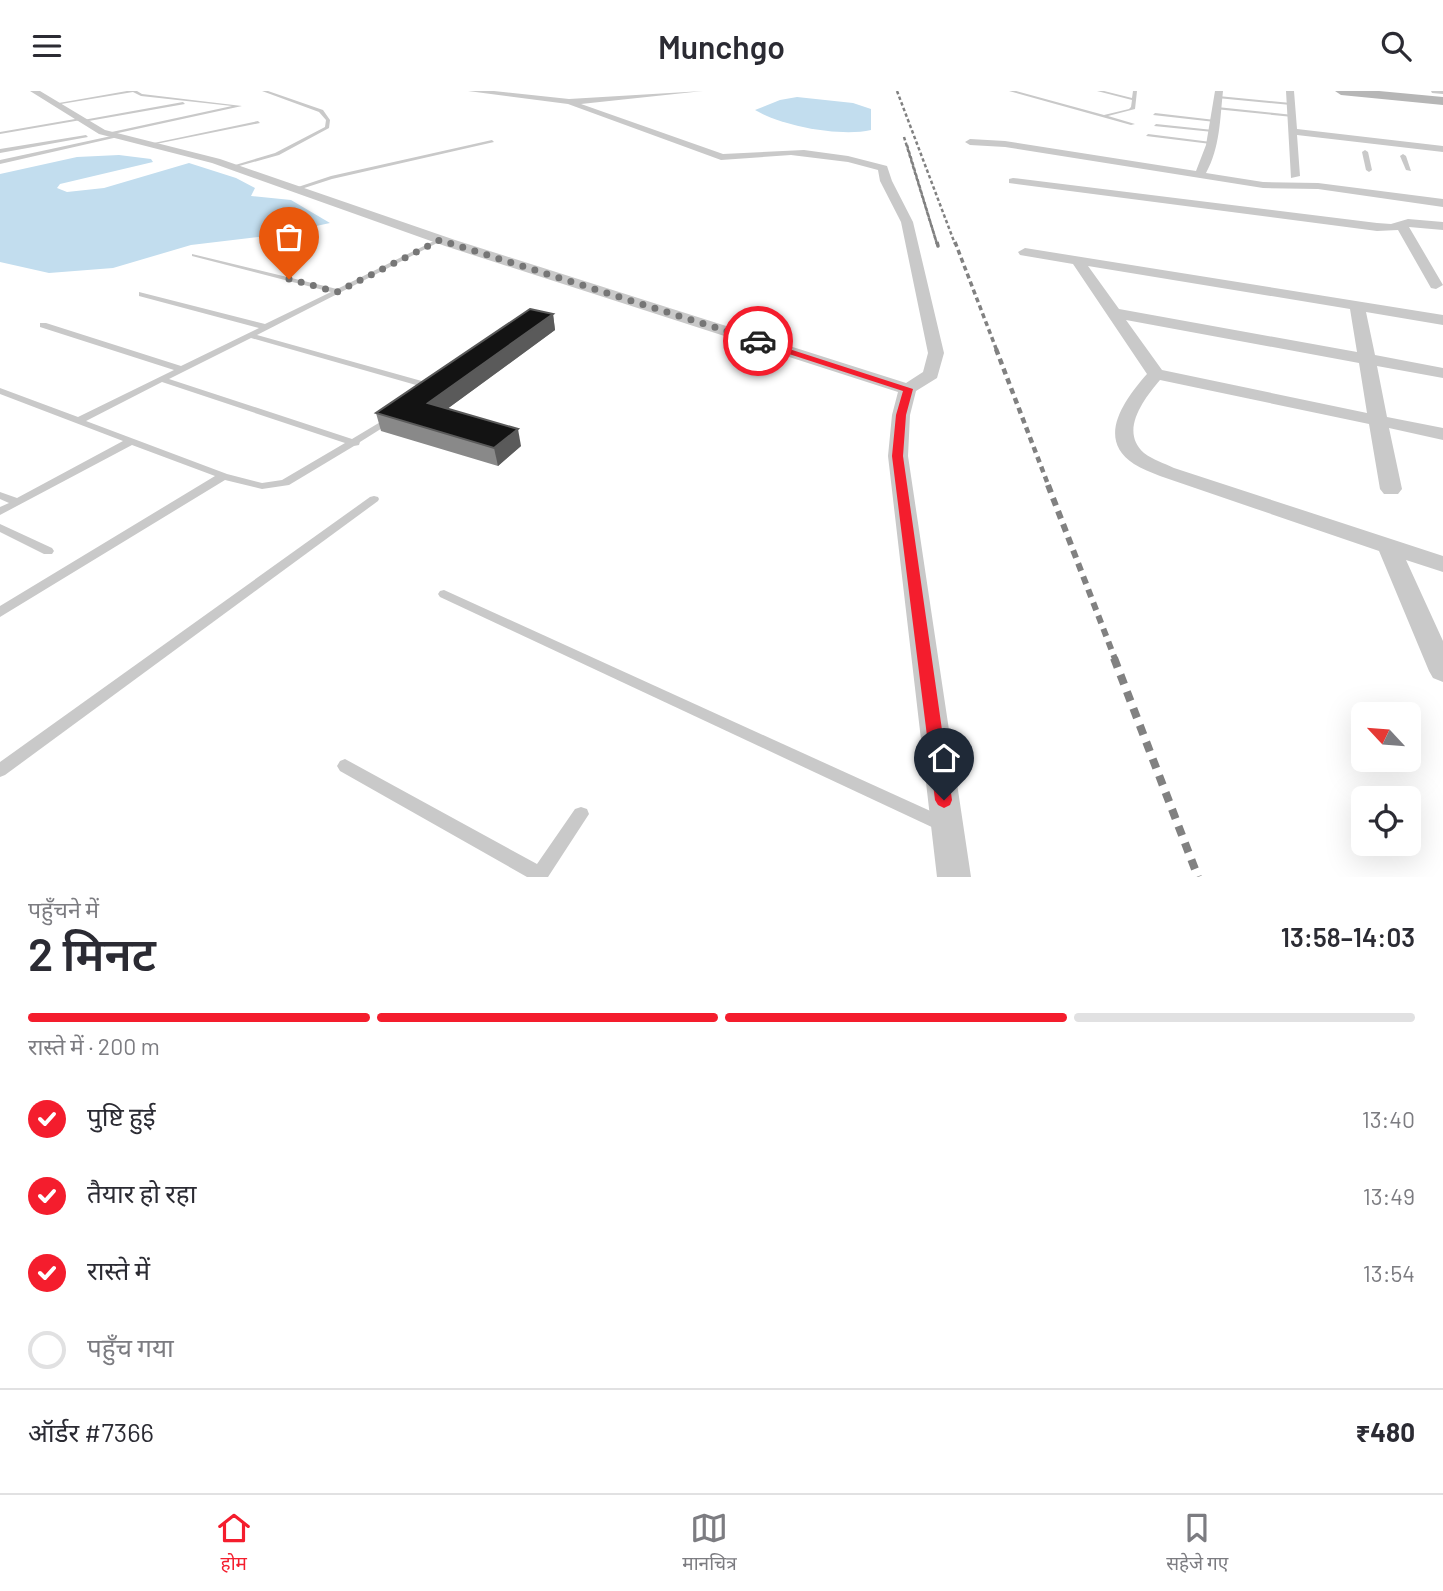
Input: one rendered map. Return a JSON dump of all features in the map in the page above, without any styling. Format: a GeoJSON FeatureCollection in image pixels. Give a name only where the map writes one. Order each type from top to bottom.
{"type":"FeatureCollection","features":[{"type":"Feature","properties":{"kind":"street"},"geometry":{"type":"LineString","coordinates":[[34,91],[109,134],[234,167],[440,240],[908,389]]}},
{"type":"Feature","properties":{"kind":"street"},"geometry":{"type":"LineString","coordinates":[[472,91],[569,102],[699,91]]}},
{"type":"Feature","properties":{"kind":"street"},"geometry":{"type":"LineString","coordinates":[[1290,91],[1296,176]]}},
{"type":"Feature","properties":{"kind":"street"},"geometry":{"type":"LineString","coordinates":[[1341,91],[1443,101]]}},
{"type":"Feature","properties":{"kind":"street"},"geometry":{"type":"LineString","coordinates":[[1435,91],[1443,92]]}},
{"type":"Feature","properties":{"kind":"street"},"geometry":{"type":"LineString","coordinates":[[1199,175],[1211,143],[1219,94]]}},
{"type":"Feature","properties":{"kind":"street"},"geometry":{"type":"LineString","coordinates":[[569,102],[721,157],[736,159],[795,152],[859,161],[883,169],[886,181],[907,222],[936,353],[931,374],[908,389],[901,415],[898,456],[954,877]]}},
{"type":"Feature","properties":{"kind":"street"},"geometry":{"type":"LineString","coordinates":[[1294,132],[1443,149]]}},
{"type":"Feature","properties":{"kind":"street"},"geometry":{"type":"LineString","coordinates":[[970,142],[1199,175],[1385,227],[1443,226]]}},
{"type":"Feature","properties":{"kind":"street"},"geometry":{"type":"LineString","coordinates":[[1295,144],[1309,146]]}},
{"type":"Feature","properties":{"kind":"street"},"geometry":{"type":"LineString","coordinates":[[1337,149],[1443,161]]}},
{"type":"Feature","properties":{"kind":"street"},"geometry":{"type":"LineString","coordinates":[[1013,181],[1285,201],[1318,186],[1443,203]]}},
{"type":"Feature","properties":{"kind":"street"},"geometry":{"type":"LineString","coordinates":[[1402,225],[1436,285]]}},
{"type":"Feature","properties":{"kind":"street"},"geometry":{"type":"LineString","coordinates":[[1025,252],[1443,320]]}},
{"type":"Feature","properties":{"kind":"street"},"geometry":{"type":"LineString","coordinates":[[1077,260],[1156,374],[1443,434]]}},
{"type":"Feature","properties":{"kind":"street"},"geometry":{"type":"LineString","coordinates":[[1357,306],[1391,489]]}},
{"type":"Feature","properties":{"kind":"street"},"geometry":{"type":"LineString","coordinates":[[1114,313],[1443,373]]}},
{"type":"Feature","properties":{"kind":"street"},"geometry":{"type":"LineString","coordinates":[[1156,374],[1130,405],[1123,432],[1129,450],[1139,459],[1167,472],[1443,565]]}},
{"type":"Feature","properties":{"kind":"street"},"geometry":{"type":"LineString","coordinates":[[1389,548],[1443,671]]}},
{"type":"Feature","properties":{"kind":"lane"},"geometry":{"type":"LineString","coordinates":[[0,162],[109,134],[240,106],[141,95],[134,91],[55,104]]}},
{"type":"Feature","properties":{"kind":"lane"},"geometry":{"type":"LineString","coordinates":[[234,167],[277,154],[327,128],[328,120],[321,111],[264,91]]}},
{"type":"Feature","properties":{"kind":"lane"},"geometry":{"type":"LineString","coordinates":[[1011,91],[1133,124]]}},
{"type":"Feature","properties":{"kind":"lane"},"geometry":{"type":"LineString","coordinates":[[1099,91],[1133,99]]}},
{"type":"Feature","properties":{"kind":"lane"},"geometry":{"type":"LineString","coordinates":[[1104,116],[1133,108],[1135,91]]}},
{"type":"Feature","properties":{"kind":"lane"},"geometry":{"type":"LineString","coordinates":[[1219,94],[1291,104]]}},
{"type":"Feature","properties":{"kind":"lane"},"geometry":{"type":"LineString","coordinates":[[0,133],[200,100]]}},
{"type":"Feature","properties":{"kind":"lane"},"geometry":{"type":"LineString","coordinates":[[1217,108],[1293,116]]}},
{"type":"Feature","properties":{"kind":"lane"},"geometry":{"type":"LineString","coordinates":[[1154,114],[1214,126]]}},
{"type":"Feature","properties":{"kind":"lane"},"geometry":{"type":"LineString","coordinates":[[151,144],[258,122]]}},
{"type":"Feature","properties":{"kind":"lane"},"geometry":{"type":"LineString","coordinates":[[1156,125],[1214,126]]}},
{"type":"Feature","properties":{"kind":"lane"},"geometry":{"type":"LineString","coordinates":[[0,151],[109,134]]}},
{"type":"Feature","properties":{"kind":"lane"},"geometry":{"type":"LineString","coordinates":[[1149,135],[1211,143]]}},
{"type":"Feature","properties":{"kind":"lane"},"geometry":{"type":"LineString","coordinates":[[295,189],[331,178],[492,141]]}},
{"type":"Feature","properties":{"kind":"lane"},"geometry":{"type":"LineString","coordinates":[[1365,152],[1370,170]]}},
{"type":"Feature","properties":{"kind":"lane"},"geometry":{"type":"LineString","coordinates":[[1404,156],[1409,170]]}},
{"type":"Feature","properties":{"kind":"lane"},"geometry":{"type":"LineString","coordinates":[[78,421],[440,240]]}},
{"type":"Feature","properties":{"kind":"lane"},"geometry":{"type":"LineString","coordinates":[[194,255],[337,292]]}},
{"type":"Feature","properties":{"kind":"lane"},"geometry":{"type":"LineString","coordinates":[[142,294],[266,327]]}},
{"type":"Feature","properties":{"kind":"lane"},"geometry":{"type":"LineString","coordinates":[[43,325],[181,369]]}},
{"type":"Feature","properties":{"kind":"lane"},"geometry":{"type":"LineString","coordinates":[[250,335],[437,388]]}},
{"type":"Feature","properties":{"kind":"lane"},"geometry":{"type":"LineString","coordinates":[[160,380],[356,443]]}},
{"type":"Feature","properties":{"kind":"lane"},"geometry":{"type":"LineString","coordinates":[[425,396],[448,380]]}},
{"type":"Feature","properties":{"kind":"lane"},"geometry":{"type":"LineString","coordinates":[[0,391],[223,476],[262,487],[285,484],[356,443],[402,411]]}},
{"type":"Feature","properties":{"kind":"lane"},"geometry":{"type":"LineString","coordinates":[[0,512],[131,441]]}},
{"type":"Feature","properties":{"kind":"lane"},"geometry":{"type":"LineString","coordinates":[[0,612],[223,476]]}},
{"type":"Feature","properties":{"kind":"lane"},"geometry":{"type":"LineString","coordinates":[[0,495],[18,502]]}},
{"type":"Feature","properties":{"kind":"lane"},"geometry":{"type":"LineString","coordinates":[[0,771],[374,499]]}},
{"type":"Feature","properties":{"kind":"lane"},"geometry":{"type":"LineString","coordinates":[[0,528],[48,551]]}},
{"type":"Feature","properties":{"kind":"lane"},"geometry":{"type":"LineString","coordinates":[[444,594],[947,826]]}},
{"type":"Feature","properties":{"kind":"lane"},"geometry":{"type":"LineString","coordinates":[[345,766],[539,876],[581,814]]}},
{"type":"Feature","properties":{"kind":"water"},"geometry":{"type":"Polygon","coordinates":[[[797,97],[853,103],[871,109],[871,130],[844,132],[812,129],[780,121],[755,110],[780,100],[797,97]]]}},
{"type":"Feature","properties":{"kind":"water"},"geometry":{"type":"Polygon","coordinates":[[[119,155],[151,159],[153,162],[60,184],[57,188],[67,192],[104,188],[189,163],[236,178],[255,188],[251,196],[291,200],[330,223],[275,235],[191,245],[113,268],[49,273],[0,262],[0,174],[77,157],[119,155]]]}},
{"type":"Feature","properties":{"kind":"building"},"geometry":{"type":"Polygon","coordinates":[[[530,309],[553,314],[428,403],[518,429],[494,448],[376,413],[530,309]]]}},
{"type":"Feature","properties":{"kind":"railway"},"geometry":{"type":"LineString","coordinates":[[897,91],[955,244]]}},
{"type":"Feature","properties":{"kind":"railway"},"geometry":{"type":"LineString","coordinates":[[904,137],[937,244],[907,145]]}},
{"type":"Feature","properties":{"kind":"railway"},"geometry":{"type":"LineString","coordinates":[[937,242],[938,246]]}},
{"type":"Feature","properties":{"kind":"railway"},"geometry":{"type":"LineString","coordinates":[[955,242],[997,351]]}},
{"type":"Feature","properties":{"kind":"railway"},"geometry":{"type":"LineString","coordinates":[[996,349],[1049,487]]}},
{"type":"Feature","properties":{"kind":"railway"},"geometry":{"type":"LineString","coordinates":[[1048,485],[1115,659]]}},
{"type":"Feature","properties":{"kind":"railway"},"geometry":{"type":"LineString","coordinates":[[1114,658],[1198,877]]}},
{"type":"Feature","properties":{"kind":"way so far"},"geometry":{"type":"LineString","coordinates":[[289,279],[337,292],[440,240],[758,341]]}},
{"type":"Feature","properties":{"kind":"route"},"geometry":{"type":"LineString","coordinates":[[758,341],[908,389],[901,415],[898,456],[944,800]]}}]}
